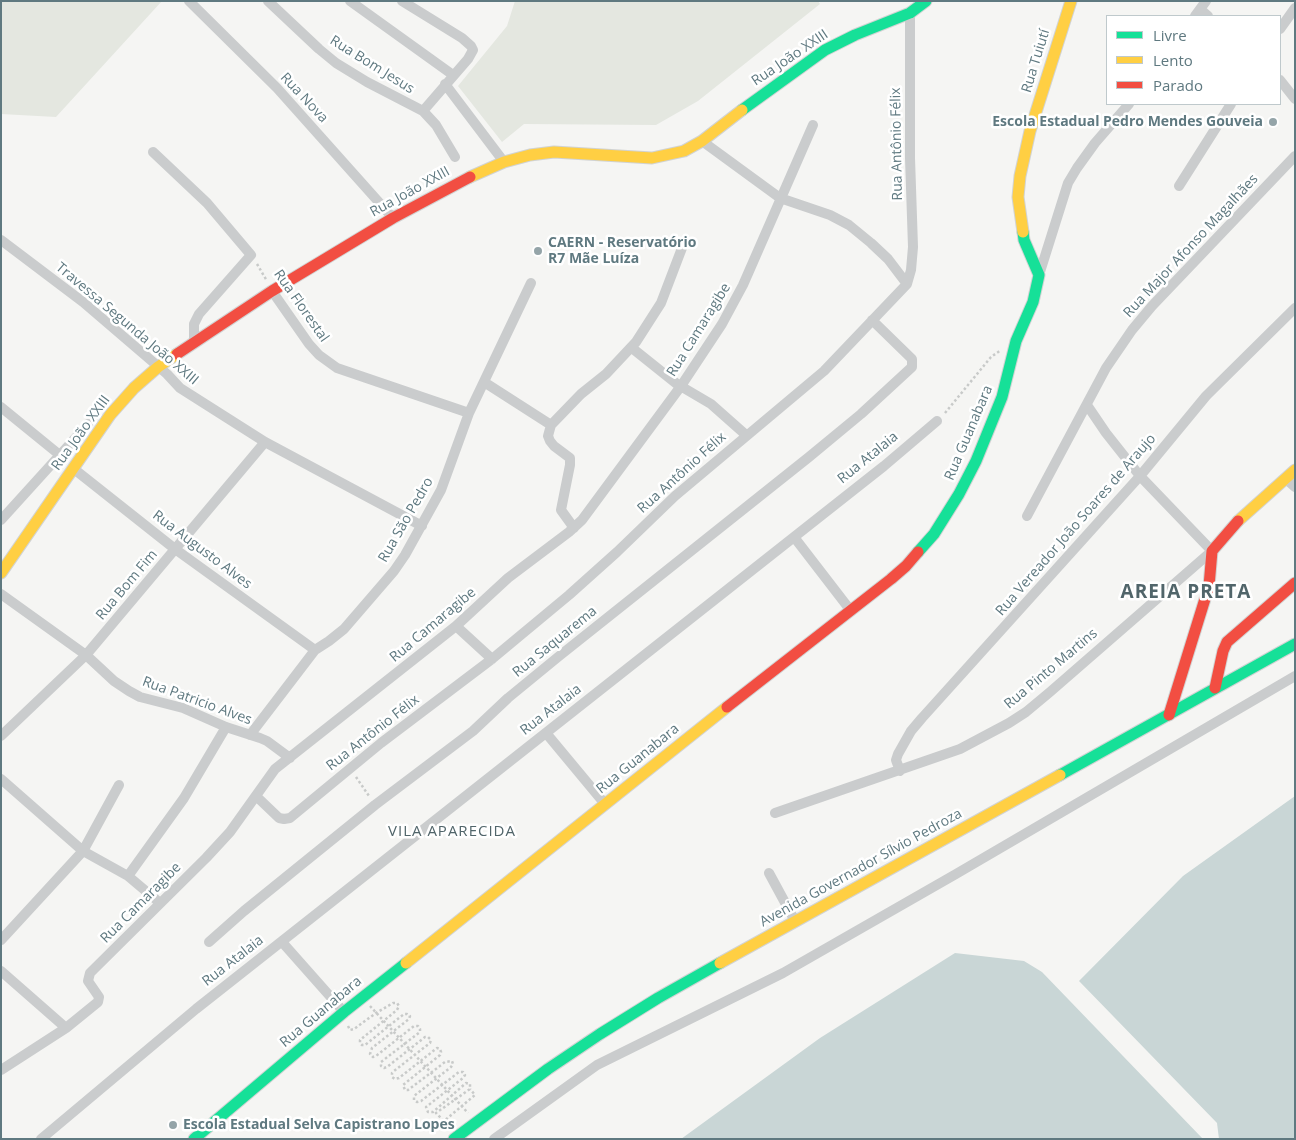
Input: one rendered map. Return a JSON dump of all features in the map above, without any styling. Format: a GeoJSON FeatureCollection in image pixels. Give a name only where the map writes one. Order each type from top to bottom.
{"type":"FeatureCollection","features":[{"type":"Feature","properties":{"kind":"main road","name":"Rua João XXIII"},"geometry":{"type":"LineString","coordinates":[[1,573],[110,415],[134,388],[158,367],[272,291],[394,218],[467,178],[504,162],[530,155],[554,152],[652,158],[684,151],[702,141],[744,108],[825,50],[855,35],[910,13],[926,1]]}},
{"type":"Feature","properties":{"kind":"main road","name":"Rua Tuiutí"},"geometry":{"type":"LineString","coordinates":[[1040,274],[1024,240],[1018,197],[1020,176],[1030,131],[1071,1]]}},
{"type":"Feature","properties":{"kind":"main road"},"geometry":{"type":"LineString","coordinates":[[1016,341],[1033,302],[1040,274]]}},
{"type":"Feature","properties":{"kind":"main road","name":"Rua Guanabara"},"geometry":{"type":"LineString","coordinates":[[194,1139],[344,1012],[851,611],[911,561],[934,534],[959,494],[976,461],[1002,397],[1016,341]]}},
{"type":"Feature","properties":{"kind":"main road","name":"Rua Pinto Martins"},"geometry":{"type":"LineString","coordinates":[[1212,551],[1235,524],[1295,470]]}},
{"type":"Feature","properties":{"kind":"main road"},"geometry":{"type":"LineString","coordinates":[[1168,715],[1209,586],[1212,551]]}},
{"type":"Feature","properties":{"kind":"main road"},"geometry":{"type":"LineString","coordinates":[[1215,688],[1223,650],[1227,642],[1295,583]]}},
{"type":"Feature","properties":{"kind":"main road","name":"Avenida Governador Sílvio Pedroza"},"geometry":{"type":"LineString","coordinates":[[454,1139],[548,1069],[600,1034],[705,971],[1295,644]]}},
{"type":"Feature","properties":{"kind":"street","name":"Rua Nova"},"geometry":{"type":"LineString","coordinates":[[189,1],[277,88],[394,218]]}},
{"type":"Feature","properties":{"kind":"street","name":"Rua Bom Jesus"},"geometry":{"type":"LineString","coordinates":[[268,1],[336,63],[367,82],[423,110],[436,125],[455,157]]}},
{"type":"Feature","properties":{"kind":"street"},"geometry":{"type":"LineString","coordinates":[[350,1],[453,75]]}},
{"type":"Feature","properties":{"kind":"street"},"geometry":{"type":"LineString","coordinates":[[402,1],[462,38],[473,50],[471,56],[423,110]]}},
{"type":"Feature","properties":{"kind":"street"},"geometry":{"type":"LineString","coordinates":[[1281,28],[1295,8]]}},
{"type":"Feature","properties":{"kind":"street","name":"Rua Antônio Félix"},"geometry":{"type":"LineString","coordinates":[[256,796],[280,818],[287,819],[450,689],[492,658],[569,595],[675,496],[824,371],[907,284],[911,270],[913,247],[910,158],[910,13]]}},
{"type":"Feature","properties":{"kind":"street"},"geometry":{"type":"LineString","coordinates":[[1281,81],[1295,99]]}},
{"type":"Feature","properties":{"kind":"street"},"geometry":{"type":"LineString","coordinates":[[445,84],[504,162]]}},
{"type":"Feature","properties":{"kind":"street"},"geometry":{"type":"LineString","coordinates":[[1040,274],[1068,184],[1076,168],[1128,105]]}},
{"type":"Feature","properties":{"kind":"street"},"geometry":{"type":"LineString","coordinates":[[1179,186],[1230,105]]}},
{"type":"Feature","properties":{"kind":"street","name":"Rua Camaragibe"},"geometry":{"type":"LineString","coordinates":[[1,1070],[66,1028],[98,1002],[99,997],[88,981],[90,973],[230,832],[270,775],[456,626],[508,578],[574,528],[588,512],[681,386],[734,305],[813,125]]}},
{"type":"Feature","properties":{"kind":"street"},"geometry":{"type":"LineString","coordinates":[[702,141],[780,198],[849,225],[882,253],[907,284]]}},
{"type":"Feature","properties":{"kind":"street"},"geometry":{"type":"LineString","coordinates":[[153,152],[207,203],[251,255],[199,314],[194,324],[194,342]]}},
{"type":"Feature","properties":{"kind":"street","name":"Rua Major Afonso Magalhães"},"geometry":{"type":"LineString","coordinates":[[1027,516],[1106,368],[1142,318],[1295,156]]}},
{"type":"Feature","properties":{"kind":"street","name":"Travessa Segunda João XXIII"},"geometry":{"type":"LineString","coordinates":[[1,240],[83,302],[180,388],[265,442],[422,526]]}},
{"type":"Feature","properties":{"kind":"street"},"geometry":{"type":"LineString","coordinates":[[574,528],[560,510],[570,458],[550,441],[548,436],[551,425],[581,394],[606,374],[632,348],[661,303],[682,248]]}},
{"type":"Feature","properties":{"kind":"street","name":"Rua São Pedro"},"geometry":{"type":"LineString","coordinates":[[250,735],[315,650],[336,635],[364,606],[405,555],[441,490],[469,413],[532,283]]}},
{"type":"Feature","properties":{"kind":"street","name":"Rua Florestal"},"geometry":{"type":"LineString","coordinates":[[272,291],[309,344],[319,355],[337,368],[469,413]]}},
{"type":"Feature","properties":{"kind":"street","name":"Rua Vereador João Soares de Araujo"},"geometry":{"type":"LineString","coordinates":[[900,770],[896,760],[911,731],[1140,476],[1206,396],[1295,308]]}},
{"type":"Feature","properties":{"kind":"street","name":"Rua Saquarema"},"geometry":{"type":"LineString","coordinates":[[209,942],[251,905],[375,805],[473,731],[508,698],[558,657],[846,426],[912,367],[912,359],[872,320]]}},
{"type":"Feature","properties":{"kind":"street"},"geometry":{"type":"LineString","coordinates":[[632,348],[681,386],[711,404],[746,435]]}},
{"type":"Feature","properties":{"kind":"street"},"geometry":{"type":"LineString","coordinates":[[484,382],[551,425]]}},
{"type":"Feature","properties":{"kind":"street"},"geometry":{"type":"LineString","coordinates":[[1087,405],[1106,433],[1140,476],[1212,551]]}},
{"type":"Feature","properties":{"kind":"street"},"geometry":{"type":"LineString","coordinates":[[1,407],[61,456]]}},
{"type":"Feature","properties":{"kind":"street","name":"Rua Atalaia"},"geometry":{"type":"LineString","coordinates":[[41,1139],[196,1009],[884,466],[937,421]]}},
{"type":"Feature","properties":{"kind":"street"},"geometry":{"type":"LineString","coordinates":[[1,520],[88,424]]}},
{"type":"Feature","properties":{"kind":"street","name":"Rua Bom Fim"},"geometry":{"type":"LineString","coordinates":[[1,736],[86,655],[265,442]]}},
{"type":"Feature","properties":{"kind":"street","name":"Rua Augusto Alves"},"geometry":{"type":"LineString","coordinates":[[74,468],[175,549],[315,650]]}},
{"type":"Feature","properties":{"kind":"street"},"geometry":{"type":"LineString","coordinates":[[1286,479],[1295,488]]}},
{"type":"Feature","properties":{"kind":"street"},"geometry":{"type":"LineString","coordinates":[[794,537],[851,611]]}},
{"type":"Feature","properties":{"kind":"street","name":"Rua Pinto Martins"},"geometry":{"type":"LineString","coordinates":[[775,813],[960,749],[991,733],[1026,712],[1212,551]]}},
{"type":"Feature","properties":{"kind":"street","name":"Rua Patricio Alves"},"geometry":{"type":"LineString","coordinates":[[1,594],[86,655],[114,681],[129,691],[140,697],[183,708],[226,727],[267,741],[290,758]]}},
{"type":"Feature","properties":{"kind":"street"},"geometry":{"type":"LineString","coordinates":[[456,626],[492,658]]}},
{"type":"Feature","properties":{"kind":"street"},"geometry":{"type":"LineString","coordinates":[[494,1139],[598,1064],[783,973],[1295,676]]}},
{"type":"Feature","properties":{"kind":"street"},"geometry":{"type":"LineString","coordinates":[[128,876],[184,798],[226,727]]}},
{"type":"Feature","properties":{"kind":"street"},"geometry":{"type":"LineString","coordinates":[[546,733],[605,804]]}},
{"type":"Feature","properties":{"kind":"street"},"geometry":{"type":"LineString","coordinates":[[1,779],[83,851],[128,876],[160,904]]}},
{"type":"Feature","properties":{"kind":"street"},"geometry":{"type":"LineString","coordinates":[[1,940],[83,851],[119,785]]}},
{"type":"Feature","properties":{"kind":"street"},"geometry":{"type":"LineString","coordinates":[[769,873],[795,921]]}},
{"type":"Feature","properties":{"kind":"street"},"geometry":{"type":"LineString","coordinates":[[282,942],[344,1012]]}},
{"type":"Feature","properties":{"kind":"street"},"geometry":{"type":"LineString","coordinates":[[1,971],[66,1028]]}},
{"type":"Feature","properties":{"kind":"path","name":"Rua Florestal"},"geometry":{"type":"LineString","coordinates":[[251,255],[272,291]]}},
{"type":"Feature","properties":{"kind":"path"},"geometry":{"type":"LineString","coordinates":[[937,421],[991,357],[1016,341]]}},
{"type":"Feature","properties":{"kind":"path"},"geometry":{"type":"LineString","coordinates":[[350,768],[375,805]]}},
{"type":"Feature","properties":{"kind":"path"},"geometry":{"type":"LineString","coordinates":[[362,998],[476,1122]]}},
{"type":"Feature","properties":{"kind":"path"},"geometry":{"type":"LineString","coordinates":[[348,1025],[350,1030],[354,1029],[376,1013],[397,1003],[399,1006],[398,1010],[383,1020],[360,1040],[360,1043],[362,1045],[365,1044],[404,1014],[408,1014],[410,1016],[409,1020],[372,1048],[370,1054],[373,1057],[376,1056],[414,1026],[418,1026],[420,1032],[381,1062],[381,1066],[387,1067],[425,1037],[428,1037],[431,1040],[430,1043],[394,1070],[392,1077],[394,1079],[398,1078],[437,1048],[440,1049],[440,1055],[403,1084],[405,1090],[408,1090],[445,1062],[452,1060],[453,1064],[451,1067],[414,1096],[414,1100],[417,1102],[421,1101],[458,1072],[463,1072],[465,1075],[463,1078],[427,1106],[426,1111],[432,1112],[466,1083],[470,1084],[470,1088],[475,1094],[444,1121],[436,1113],[470,1088]]}},
{"type":"Feature","properties":{"kind":"shaded area"},"geometry":{"type":"Polygon","coordinates":[[[1,1],[162,1],[56,117],[1,114],[1,1]]]}},
{"type":"Feature","properties":{"kind":"shaded area"},"geometry":{"type":"Polygon","coordinates":[[[515,1],[818,1],[820,4],[698,101],[656,125],[524,124],[502,142],[458,86],[507,26],[515,1]]]}},
{"type":"Feature","properties":{"kind":"shaded area"},"geometry":{"type":"Polygon","coordinates":[[[1295,796],[1295,1139],[1219,1139],[1217,1123],[1079,981],[1183,876],[1295,796]]]}},
{"type":"Feature","properties":{"kind":"shaded area"},"geometry":{"type":"Polygon","coordinates":[[[955,953],[1024,961],[1042,972],[1203,1139],[681,1139],[820,1038],[955,953]]]}},
{"type":"Feature","properties":{"kind":"traffic: fast"},"geometry":{"type":"LineString","coordinates":[[742,110],[825,50],[855,35],[910,13],[926,1]]}},
{"type":"Feature","properties":{"kind":"traffic: fast"},"geometry":{"type":"LineString","coordinates":[[918,552],[934,534],[959,494],[976,461],[1002,397],[1016,341],[1033,302],[1039,275],[1024,240],[1023,232]]}},
{"type":"Feature","properties":{"kind":"traffic: fast"},"geometry":{"type":"LineString","coordinates":[[1060,775],[1295,644]]}},
{"type":"Feature","properties":{"kind":"traffic: fast"},"geometry":{"type":"LineString","coordinates":[[194,1139],[344,1012],[406,963]]}},
{"type":"Feature","properties":{"kind":"traffic: fast"},"geometry":{"type":"LineString","coordinates":[[454,1139],[548,1069],[600,1034],[720,963]]}},
{"type":"Feature","properties":{"kind":"traffic: slow"},"geometry":{"type":"LineString","coordinates":[[1023,232],[1018,197],[1020,176],[1030,131],[1071,1]]}},
{"type":"Feature","properties":{"kind":"traffic: slow"},"geometry":{"type":"LineString","coordinates":[[470,177],[504,162],[530,155],[554,152],[652,158],[684,151],[702,141],[742,110]]}},
{"type":"Feature","properties":{"kind":"traffic: slow"},"geometry":{"type":"LineString","coordinates":[[1,573],[110,415],[134,388],[158,367],[177,354]]}},
{"type":"Feature","properties":{"kind":"traffic: slow"},"geometry":{"type":"LineString","coordinates":[[1238,521],[1295,470]]}},
{"type":"Feature","properties":{"kind":"traffic: slow"},"geometry":{"type":"LineString","coordinates":[[406,963],[727,707]]}},
{"type":"Feature","properties":{"kind":"traffic: slow"},"geometry":{"type":"LineString","coordinates":[[720,963],[1060,775]]}},
{"type":"Feature","properties":{"kind":"traffic: jam"},"geometry":{"type":"LineString","coordinates":[[177,354],[272,291],[393,218],[470,177]]}},
{"type":"Feature","properties":{"kind":"traffic: jam"},"geometry":{"type":"LineString","coordinates":[[1169,715],[1209,586],[1212,551],[1238,521]]}},
{"type":"Feature","properties":{"kind":"traffic: jam"},"geometry":{"type":"LineString","coordinates":[[727,707],[891,579],[918,552]]}},
{"type":"Feature","properties":{"kind":"traffic: jam"},"geometry":{"type":"LineString","coordinates":[[1215,688],[1223,651],[1227,642],[1295,583]]}},
{"type":"Feature","properties":{"kind":"place","name":"Escola Estadual Pedro Mendes Gouveia"},"geometry":{"type":"Point","coordinates":[1273,122]}},
{"type":"Feature","properties":{"kind":"place","name":"CAERN - Reservatório R7 Mãe Luíza"},"geometry":{"type":"Point","coordinates":[538,251]}},
{"type":"Feature","properties":{"kind":"place","name":"Escola Estadual Selva Capistrano Lopes"},"geometry":{"type":"Point","coordinates":[173,1125]}},
{"type":"Feature","properties":{"kind":"district","name":"AREIA PRETA"},"geometry":{"type":"Point","coordinates":[1186,593]}},
{"type":"Feature","properties":{"kind":"district","name":"VILA APARECIDA"},"geometry":{"type":"Point","coordinates":[452,832]}}]}
